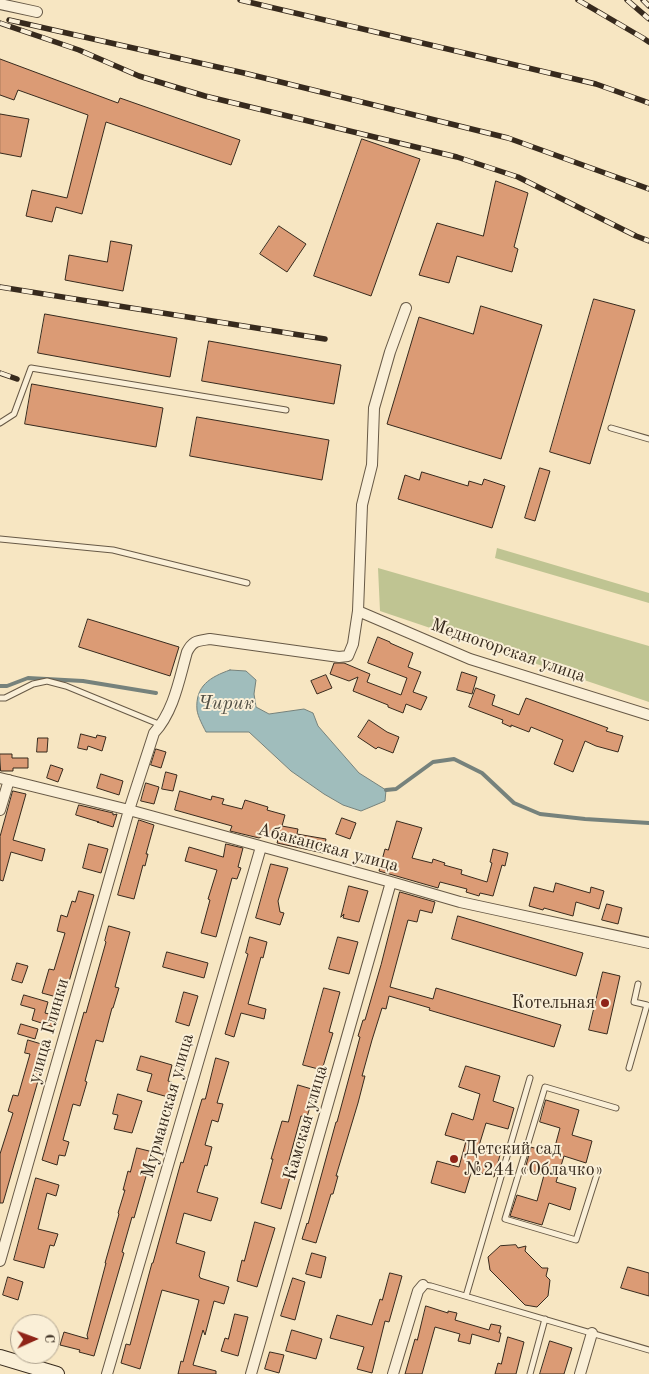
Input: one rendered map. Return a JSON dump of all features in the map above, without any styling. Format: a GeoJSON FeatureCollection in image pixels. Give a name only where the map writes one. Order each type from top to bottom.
{"type":"FeatureCollection","features":[{"type":"Feature","properties":{"kind":"street"},"geometry":{"type":"LineString","coordinates":[[0,4],[37,12]]}},
{"type":"Feature","properties":{"kind":"street"},"geometry":{"type":"LineString","coordinates":[[358,611],[362,505],[372,465],[374,408],[390,352],[406,308]]}},
{"type":"Feature","properties":{"kind":"street","name":"Медногорская улица"},"geometry":{"type":"LineString","coordinates":[[358,611],[470,659],[649,715]]}},
{"type":"Feature","properties":{"kind":"street","name":"улица Глинки"},"geometry":{"type":"LineString","coordinates":[[0,1261],[129,810],[154,733],[170,709],[187,652],[196,641],[210,639],[339,657],[348,656],[353,644],[358,611]]}},
{"type":"Feature","properties":{"kind":"street"},"geometry":{"type":"LineString","coordinates":[[0,810],[4,779]]}},
{"type":"Feature","properties":{"kind":"street","name":"Абаканская улица"},"geometry":{"type":"LineString","coordinates":[[4,779],[129,810],[460,902],[649,942]]}},
{"type":"Feature","properties":{"kind":"street","name":"Мурманская улица"},"geometry":{"type":"LineString","coordinates":[[107,1374],[261,847]]}},
{"type":"Feature","properties":{"kind":"street","name":"Камская улица"},"geometry":{"type":"LineString","coordinates":[[252,1374],[391,882]]}},
{"type":"Feature","properties":{"kind":"street"},"geometry":{"type":"LineString","coordinates":[[393,1374],[418,1291],[422,1285]]}},
{"type":"Feature","properties":{"kind":"street"},"geometry":{"type":"LineString","coordinates":[[580,1374],[592,1333]]}},
{"type":"Feature","properties":{"kind":"street"},"geometry":{"type":"LineString","coordinates":[[0,1357],[57,1374]]}},
{"type":"Feature","properties":{"kind":"lane"},"geometry":{"type":"LineString","coordinates":[[0,423],[14,414],[31,368],[286,410]]}},
{"type":"Feature","properties":{"kind":"lane"},"geometry":{"type":"LineString","coordinates":[[611,428],[649,439]]}},
{"type":"Feature","properties":{"kind":"lane"},"geometry":{"type":"LineString","coordinates":[[0,540],[113,550],[246,583]]}},
{"type":"Feature","properties":{"kind":"lane"},"geometry":{"type":"LineString","coordinates":[[0,698],[5,698],[33,684],[47,681],[66,686],[161,725]]}},
{"type":"Feature","properties":{"kind":"lane"},"geometry":{"type":"LineString","coordinates":[[629,1068],[647,1005],[634,1002],[638,984]]}},
{"type":"Feature","properties":{"kind":"lane"},"geometry":{"type":"LineString","coordinates":[[466,1296],[530,1078]]}},
{"type":"Feature","properties":{"kind":"lane"},"geometry":{"type":"LineString","coordinates":[[598,1171],[576,1240],[505,1219],[545,1086],[616,1108]]}},
{"type":"Feature","properties":{"kind":"lane"},"geometry":{"type":"LineString","coordinates":[[422,1285],[429,1285],[649,1350]]}},
{"type":"Feature","properties":{"kind":"lane"},"geometry":{"type":"LineString","coordinates":[[530,1374],[545,1320]]}},
{"type":"Feature","properties":{"kind":"green space"},"geometry":{"type":"Polygon","coordinates":[[[497,548],[649,593],[649,603],[495,558],[497,548]]]}},
{"type":"Feature","properties":{"kind":"green space"},"geometry":{"type":"Polygon","coordinates":[[[378,568],[649,646],[649,702],[380,611],[378,568]]]}},
{"type":"Feature","properties":{"kind":"water","name":"Чирик"},"geometry":{"type":"Polygon","coordinates":[[[230,670],[246,671],[256,680],[254,694],[256,707],[269,714],[304,709],[313,713],[318,726],[359,773],[386,790],[385,801],[361,811],[343,805],[291,771],[249,732],[206,732],[197,710],[198,695],[210,679],[230,670]]]}},
{"type":"Feature","properties":{"kind":"building"},"geometry":{"type":"Polygon","coordinates":[[[0,59],[118,103],[120,98],[240,140],[231,165],[106,122],[82,214],[56,207],[52,222],[26,216],[32,190],[67,198],[88,115],[18,90],[14,100],[0,95],[0,59]]]}},
{"type":"Feature","properties":{"kind":"building"},"geometry":{"type":"Polygon","coordinates":[[[0,114],[29,119],[21,157],[0,153],[0,114]]]}},
{"type":"Feature","properties":{"kind":"building"},"geometry":{"type":"Polygon","coordinates":[[[362,139],[420,159],[371,296],[314,276],[362,139]]]}},
{"type":"Feature","properties":{"kind":"building"},"geometry":{"type":"Polygon","coordinates":[[[496,181],[528,193],[514,247],[518,249],[512,272],[457,256],[449,283],[419,275],[437,223],[483,236],[496,181]]]}},
{"type":"Feature","properties":{"kind":"building"},"geometry":{"type":"Polygon","coordinates":[[[279,226],[306,244],[287,272],[260,254],[279,226]]]}},
{"type":"Feature","properties":{"kind":"building"},"geometry":{"type":"Polygon","coordinates":[[[111,241],[132,245],[123,291],[65,280],[69,255],[107,262],[111,241]]]}},
{"type":"Feature","properties":{"kind":"building"},"geometry":{"type":"Polygon","coordinates":[[[594,299],[635,310],[590,464],[550,452],[594,299]]]}},
{"type":"Feature","properties":{"kind":"building"},"geometry":{"type":"Polygon","coordinates":[[[481,306],[542,325],[501,459],[387,424],[419,317],[473,334],[481,306]]]}},
{"type":"Feature","properties":{"kind":"building"},"geometry":{"type":"Polygon","coordinates":[[[45,314],[177,338],[170,377],[38,353],[45,314]]]}},
{"type":"Feature","properties":{"kind":"building"},"geometry":{"type":"Polygon","coordinates":[[[209,341],[341,365],[334,404],[202,381],[209,341]]]}},
{"type":"Feature","properties":{"kind":"building"},"geometry":{"type":"Polygon","coordinates":[[[32,384],[163,408],[156,447],[25,424],[32,384]]]}},
{"type":"Feature","properties":{"kind":"building"},"geometry":{"type":"Polygon","coordinates":[[[197,417],[329,440],[322,480],[190,456],[197,417]]]}},
{"type":"Feature","properties":{"kind":"building"},"geometry":{"type":"Polygon","coordinates":[[[540,468],[550,471],[535,521],[525,518],[540,468]]]}},
{"type":"Feature","properties":{"kind":"building"},"geometry":{"type":"Polygon","coordinates":[[[422,472],[468,486],[469,481],[482,485],[484,479],[505,486],[492,528],[398,499],[405,475],[419,480],[422,472]]]}},
{"type":"Feature","properties":{"kind":"building"},"geometry":{"type":"Polygon","coordinates":[[[88,619],[179,647],[170,676],[79,647],[88,619]]]}},
{"type":"Feature","properties":{"kind":"building"},"geometry":{"type":"Polygon","coordinates":[[[378,637],[413,653],[408,667],[421,672],[413,692],[427,697],[421,710],[406,704],[403,713],[353,691],[358,677],[349,681],[330,674],[334,663],[344,663],[370,674],[367,682],[401,695],[407,678],[368,663],[378,637]]]}},
{"type":"Feature","properties":{"kind":"building"},"geometry":{"type":"Polygon","coordinates":[[[462,672],[477,677],[472,694],[457,690],[462,672]]]}},
{"type":"Feature","properties":{"kind":"building"},"geometry":{"type":"Polygon","coordinates":[[[326,675],[332,688],[317,694],[311,681],[326,675]]]}},
{"type":"Feature","properties":{"kind":"building"},"geometry":{"type":"Polygon","coordinates":[[[476,688],[495,695],[492,705],[519,715],[526,698],[608,728],[606,731],[623,736],[618,752],[585,741],[573,772],[554,764],[563,740],[531,727],[529,732],[511,725],[511,727],[502,723],[503,720],[469,707],[476,688]]]}},
{"type":"Feature","properties":{"kind":"building"},"geometry":{"type":"Polygon","coordinates":[[[369,720],[387,732],[399,737],[393,753],[378,747],[376,749],[358,737],[369,720]]]}},
{"type":"Feature","properties":{"kind":"building"},"geometry":{"type":"Polygon","coordinates":[[[81,734],[96,738],[97,735],[106,737],[102,751],[88,746],[87,750],[78,748],[81,734]]]}},
{"type":"Feature","properties":{"kind":"building"},"geometry":{"type":"Polygon","coordinates":[[[38,738],[48,738],[47,752],[37,752],[38,738]]]}},
{"type":"Feature","properties":{"kind":"building"},"geometry":{"type":"Polygon","coordinates":[[[156,749],[166,752],[161,768],[151,765],[156,749]]]}},
{"type":"Feature","properties":{"kind":"building"},"geometry":{"type":"Polygon","coordinates":[[[0,754],[12,754],[12,758],[28,758],[28,768],[13,768],[13,771],[1,771],[0,754]]]}},
{"type":"Feature","properties":{"kind":"building"},"geometry":{"type":"Polygon","coordinates":[[[51,765],[63,769],[58,782],[47,778],[51,765]]]}},
{"type":"Feature","properties":{"kind":"building"},"geometry":{"type":"Polygon","coordinates":[[[166,772],[177,775],[173,791],[162,789],[166,772]]]}},
{"type":"Feature","properties":{"kind":"building"},"geometry":{"type":"Polygon","coordinates":[[[101,774],[123,781],[119,795],[97,788],[101,774]]]}},
{"type":"Feature","properties":{"kind":"building"},"geometry":{"type":"Polygon","coordinates":[[[146,783],[159,787],[154,804],[141,801],[146,783]]]}},
{"type":"Feature","properties":{"kind":"building"},"geometry":{"type":"Polygon","coordinates":[[[13,791],[26,794],[13,840],[45,849],[42,861],[11,852],[3,881],[0,880],[0,837],[13,791]]]}},
{"type":"Feature","properties":{"kind":"building"},"geometry":{"type":"Polygon","coordinates":[[[180,791],[211,800],[212,796],[224,799],[222,804],[242,809],[245,800],[268,807],[267,810],[285,815],[282,826],[298,829],[297,834],[326,839],[323,853],[277,843],[278,840],[263,836],[259,838],[230,831],[232,826],[175,810],[180,791]]]}},
{"type":"Feature","properties":{"kind":"building"},"geometry":{"type":"Polygon","coordinates":[[[79,805],[113,813],[113,815],[117,814],[113,827],[76,815],[79,805]]]}},
{"type":"Feature","properties":{"kind":"building"},"geometry":{"type":"Polygon","coordinates":[[[342,818],[356,823],[350,839],[336,834],[342,818]]]}},
{"type":"Feature","properties":{"kind":"building"},"geometry":{"type":"Polygon","coordinates":[[[139,820],[154,825],[146,854],[148,854],[145,866],[143,865],[134,899],[118,895],[139,820]]]}},
{"type":"Feature","properties":{"kind":"building"},"geometry":{"type":"Polygon","coordinates":[[[397,821],[422,828],[412,858],[432,863],[433,859],[445,863],[444,865],[462,870],[461,874],[487,882],[492,863],[490,862],[493,849],[508,853],[505,866],[502,865],[493,896],[480,893],[479,896],[466,892],[467,889],[440,882],[438,888],[379,871],[385,849],[388,850],[397,821]]]}},
{"type":"Feature","properties":{"kind":"building"},"geometry":{"type":"Polygon","coordinates":[[[89,844],[108,849],[101,873],[83,868],[89,844]]]}},
{"type":"Feature","properties":{"kind":"building"},"geometry":{"type":"Polygon","coordinates":[[[226,844],[243,848],[238,867],[241,868],[237,879],[232,878],[216,937],[201,933],[210,900],[208,899],[217,870],[185,861],[189,847],[223,857],[226,844]]]}},
{"type":"Feature","properties":{"kind":"building"},"geometry":{"type":"Polygon","coordinates":[[[271,864],[288,868],[278,901],[280,912],[284,913],[280,925],[256,918],[271,864]]]}},
{"type":"Feature","properties":{"kind":"building"},"geometry":{"type":"Polygon","coordinates":[[[556,883],[590,893],[591,887],[604,891],[599,909],[576,902],[573,916],[529,906],[534,887],[553,892],[556,883]]]}},
{"type":"Feature","properties":{"kind":"building"},"geometry":{"type":"Polygon","coordinates":[[[349,886],[368,891],[359,922],[343,918],[344,914],[341,917],[349,886]]]}},
{"type":"Feature","properties":{"kind":"building"},"geometry":{"type":"Polygon","coordinates":[[[79,891],[94,895],[64,999],[42,993],[49,969],[54,970],[65,933],[57,931],[61,915],[67,917],[72,901],[75,902],[79,891]]]}},
{"type":"Feature","properties":{"kind":"building"},"geometry":{"type":"Polygon","coordinates":[[[400,892],[435,902],[432,913],[420,910],[417,922],[408,920],[390,987],[433,999],[436,988],[561,1025],[554,1047],[429,1010],[430,1008],[389,996],[386,1009],[382,1008],[372,1040],[362,1076],[365,1076],[358,1103],[336,1176],[338,1176],[316,1243],[302,1239],[337,1122],[360,1037],[358,1036],[363,1020],[365,1020],[400,892]]]}},
{"type":"Feature","properties":{"kind":"building"},"geometry":{"type":"Polygon","coordinates":[[[607,904],[622,908],[618,924],[602,920],[607,904]]]}},
{"type":"Feature","properties":{"kind":"building"},"geometry":{"type":"Polygon","coordinates":[[[458,916],[583,953],[576,976],[452,939],[458,916]]]}},
{"type":"Feature","properties":{"kind":"building"},"geometry":{"type":"Polygon","coordinates":[[[109,926],[130,932],[115,987],[119,988],[103,1042],[96,1040],[80,1106],[73,1104],[63,1140],[69,1142],[65,1156],[59,1155],[57,1165],[42,1160],[84,1012],[86,1013],[109,926]]]}},
{"type":"Feature","properties":{"kind":"building"},"geometry":{"type":"Polygon","coordinates":[[[250,937],[267,942],[248,1004],[266,1009],[264,1019],[241,1013],[234,1037],[225,1034],[248,954],[246,953],[250,937]]]}},
{"type":"Feature","properties":{"kind":"building"},"geometry":{"type":"Polygon","coordinates":[[[338,937],[358,942],[349,974],[329,969],[338,937]]]}},
{"type":"Feature","properties":{"kind":"building"},"geometry":{"type":"Polygon","coordinates":[[[167,952],[208,963],[204,978],[163,967],[167,952]]]}},
{"type":"Feature","properties":{"kind":"building"},"geometry":{"type":"Polygon","coordinates":[[[17,963],[28,966],[22,983],[12,980],[17,963]]]}},
{"type":"Feature","properties":{"kind":"building","name":"Котельная"},"geometry":{"type":"Polygon","coordinates":[[[603,972],[620,976],[607,1034],[589,1030],[603,972]]]}},
{"type":"Feature","properties":{"kind":"building"},"geometry":{"type":"Polygon","coordinates":[[[324,988],[340,992],[329,1032],[333,1033],[322,1070],[303,1065],[324,988]]]}},
{"type":"Feature","properties":{"kind":"building"},"geometry":{"type":"Polygon","coordinates":[[[184,992],[198,996],[189,1026],[176,1022],[184,992]]]}},
{"type":"Feature","properties":{"kind":"building"},"geometry":{"type":"Polygon","coordinates":[[[24,995],[48,1002],[45,1013],[57,1016],[54,1027],[32,1020],[35,1009],[21,1005],[24,995]]]}},
{"type":"Feature","properties":{"kind":"building"},"geometry":{"type":"Polygon","coordinates":[[[21,1024],[38,1029],[35,1039],[18,1034],[21,1024]]]}},
{"type":"Feature","properties":{"kind":"building"},"geometry":{"type":"Polygon","coordinates":[[[28,1040],[48,1046],[3,1203],[0,1203],[0,1154],[13,1113],[8,1111],[13,1095],[18,1096],[30,1054],[25,1053],[28,1040]]]}},
{"type":"Feature","properties":{"kind":"building"},"geometry":{"type":"Polygon","coordinates":[[[141,1056],[172,1065],[168,1081],[172,1082],[168,1097],[147,1091],[152,1074],[137,1070],[141,1056]]]}},
{"type":"Feature","properties":{"kind":"building"},"geometry":{"type":"Polygon","coordinates":[[[216,1058],[229,1062],[217,1103],[223,1104],[218,1122],[212,1120],[205,1145],[212,1147],[197,1192],[218,1198],[211,1221],[184,1213],[176,1243],[205,1252],[200,1278],[229,1287],[224,1304],[214,1301],[205,1335],[203,1330],[193,1365],[216,1371],[216,1374],[178,1374],[181,1361],[183,1362],[199,1300],[162,1290],[140,1369],[121,1363],[126,1344],[130,1345],[181,1162],[183,1163],[202,1099],[205,1099],[216,1058]]]}},
{"type":"Feature","properties":{"kind":"building"},"geometry":{"type":"Polygon","coordinates":[[[466,1066],[500,1076],[493,1101],[514,1108],[508,1129],[486,1123],[478,1149],[500,1155],[494,1177],[472,1170],[465,1193],[431,1183],[437,1161],[459,1167],[466,1141],[445,1135],[452,1113],[473,1120],[480,1094],[459,1087],[466,1066]]]}},
{"type":"Feature","properties":{"kind":"building"},"geometry":{"type":"Polygon","coordinates":[[[298,1085],[315,1090],[307,1117],[301,1116],[285,1175],[290,1177],[281,1209],[261,1203],[282,1121],[288,1122],[298,1085]]]}},
{"type":"Feature","properties":{"kind":"building"},"geometry":{"type":"Polygon","coordinates":[[[118,1094],[142,1101],[132,1133],[114,1129],[118,1115],[113,1114],[118,1094]]]}},
{"type":"Feature","properties":{"kind":"building"},"geometry":{"type":"Polygon","coordinates":[[[546,1100],[579,1110],[572,1135],[592,1141],[586,1163],[564,1156],[556,1182],[576,1188],[570,1210],[549,1203],[542,1225],[510,1216],[517,1195],[537,1201],[544,1175],[525,1169],[531,1147],[553,1154],[560,1128],[540,1122],[546,1100]]]}},
{"type":"Feature","properties":{"kind":"building"},"geometry":{"type":"Polygon","coordinates":[[[137,1148],[153,1152],[134,1218],[132,1217],[122,1252],[124,1253],[94,1356],[60,1345],[64,1332],[88,1339],[87,1335],[125,1190],[123,1190],[128,1171],[130,1172],[137,1148]]]}},
{"type":"Feature","properties":{"kind":"building"},"geometry":{"type":"Polygon","coordinates":[[[36,1178],[59,1185],[56,1196],[47,1193],[38,1229],[58,1234],[54,1246],[50,1245],[44,1268],[14,1260],[36,1178]]]}},
{"type":"Feature","properties":{"kind":"building"},"geometry":{"type":"Polygon","coordinates":[[[255,1222],[275,1228],[257,1287],[237,1281],[255,1222]]]}},
{"type":"Feature","properties":{"kind":"building"},"geometry":{"type":"Polygon","coordinates":[[[516,1245],[518,1248],[526,1246],[525,1251],[542,1268],[548,1268],[546,1276],[550,1280],[548,1296],[537,1307],[525,1305],[490,1270],[488,1257],[500,1246],[516,1245]]]}},
{"type":"Feature","properties":{"kind":"building"},"geometry":{"type":"Polygon","coordinates":[[[312,1253],[326,1257],[321,1278],[306,1274],[312,1253]]]}},
{"type":"Feature","properties":{"kind":"building"},"geometry":{"type":"Polygon","coordinates":[[[628,1267],[649,1273],[649,1296],[621,1288],[628,1267]]]}},
{"type":"Feature","properties":{"kind":"building"},"geometry":{"type":"Polygon","coordinates":[[[390,1273],[402,1276],[389,1322],[385,1321],[372,1373],[357,1369],[364,1347],[330,1338],[337,1315],[372,1325],[390,1273]]]}},
{"type":"Feature","properties":{"kind":"building"},"geometry":{"type":"Polygon","coordinates":[[[8,1277],[23,1282],[18,1300],[3,1295],[8,1277]]]}},
{"type":"Feature","properties":{"kind":"building"},"geometry":{"type":"Polygon","coordinates":[[[293,1278],[305,1282],[295,1320],[281,1316],[293,1278]]]}},
{"type":"Feature","properties":{"kind":"building"},"geometry":{"type":"Polygon","coordinates":[[[426,1306],[448,1313],[448,1311],[457,1313],[455,1320],[489,1330],[491,1324],[501,1326],[499,1342],[472,1334],[470,1344],[458,1341],[460,1334],[435,1327],[422,1374],[405,1374],[426,1306]]]}},
{"type":"Feature","properties":{"kind":"building"},"geometry":{"type":"Polygon","coordinates":[[[235,1314],[248,1317],[238,1356],[221,1351],[225,1338],[228,1339],[235,1314]]]}},
{"type":"Feature","properties":{"kind":"building"},"geometry":{"type":"Polygon","coordinates":[[[292,1330],[322,1339],[316,1359],[286,1351],[292,1330]]]}},
{"type":"Feature","properties":{"kind":"building"},"geometry":{"type":"Polygon","coordinates":[[[508,1337],[524,1342],[516,1374],[495,1374],[498,1363],[501,1364],[508,1337]]]}},
{"type":"Feature","properties":{"kind":"building"},"geometry":{"type":"Polygon","coordinates":[[[550,1341],[572,1348],[564,1374],[540,1374],[550,1341]]]}},
{"type":"Feature","properties":{"kind":"building"},"geometry":{"type":"Polygon","coordinates":[[[270,1352],[284,1355],[279,1373],[265,1369],[270,1352]]]}},
{"type":"Feature","properties":{"kind":"waterway"},"geometry":{"type":"LineString","coordinates":[[0,686],[7,686],[28,678],[83,681],[156,693]]}},
{"type":"Feature","properties":{"kind":"waterway"},"geometry":{"type":"LineString","coordinates":[[386,790],[396,789],[433,762],[454,759],[482,773],[514,803],[540,814],[649,823]]}},
{"type":"Feature","properties":{"kind":"railway"},"geometry":{"type":"LineString","coordinates":[[240,0],[596,84],[649,103]]}},
{"type":"Feature","properties":{"kind":"railway"},"geometry":{"type":"LineString","coordinates":[[578,0],[649,42]]}},
{"type":"Feature","properties":{"kind":"railway"},"geometry":{"type":"LineString","coordinates":[[627,0],[649,19]]}},
{"type":"Feature","properties":{"kind":"railway"},"geometry":{"type":"LineString","coordinates":[[643,0],[649,6]]}},
{"type":"Feature","properties":{"kind":"railway"},"geometry":{"type":"LineString","coordinates":[[9,20],[244,73],[508,138],[649,189]]}},
{"type":"Feature","properties":{"kind":"railway"},"geometry":{"type":"LineString","coordinates":[[0,23],[79,50],[139,76],[205,96],[457,157],[518,177],[649,241]]}},
{"type":"Feature","properties":{"kind":"railway"},"geometry":{"type":"LineString","coordinates":[[0,287],[325,339]]}},
{"type":"Feature","properties":{"kind":"railway"},"geometry":{"type":"LineString","coordinates":[[0,373],[17,379]]}},
{"type":"Feature","properties":{"kind":"place","name":"Котельная"},"geometry":{"type":"Point","coordinates":[605,1003]}},
{"type":"Feature","properties":{"kind":"place","name":"Детский сад №244 «Облачко»"},"geometry":{"type":"Point","coordinates":[454,1159]}}]}
